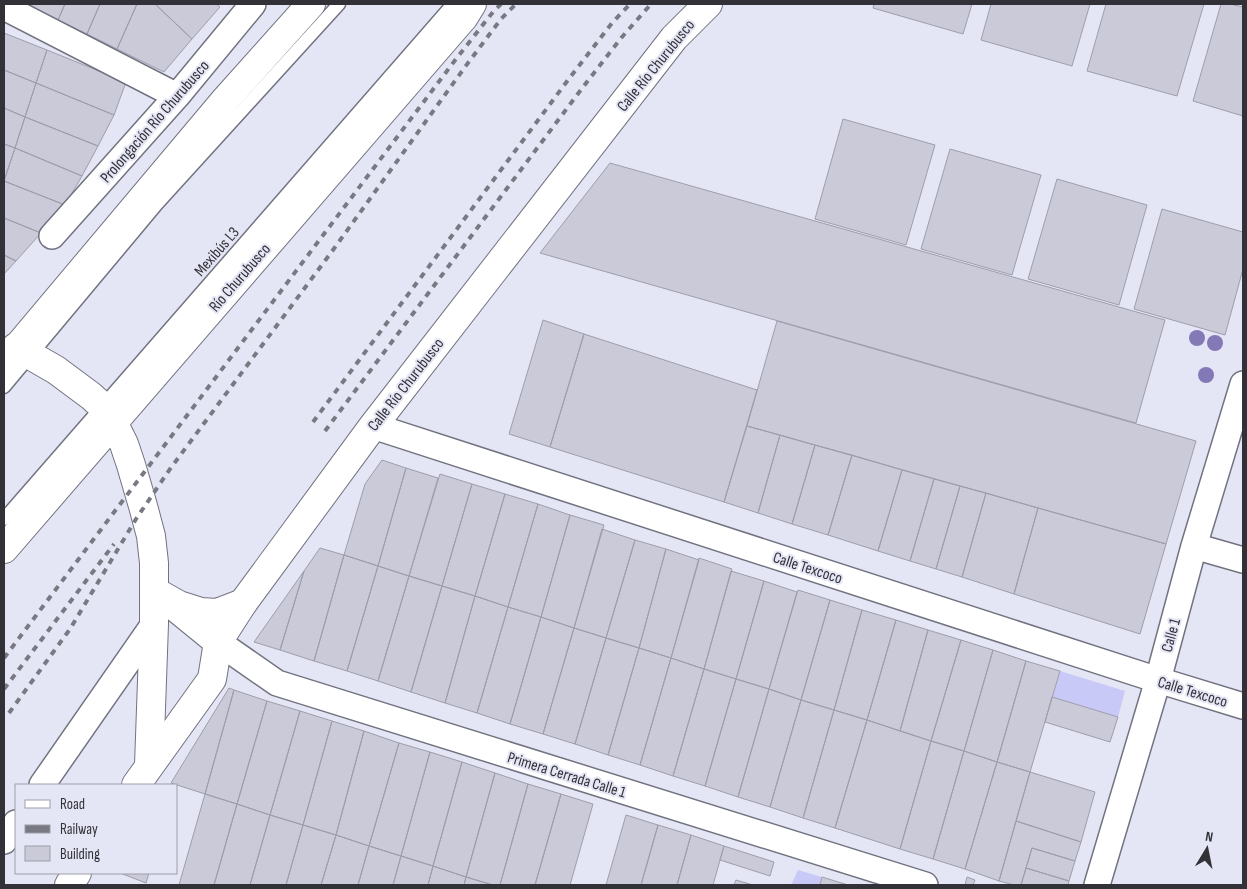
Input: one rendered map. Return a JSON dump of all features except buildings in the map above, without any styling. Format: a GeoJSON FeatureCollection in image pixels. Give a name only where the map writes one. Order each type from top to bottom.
{"type":"FeatureCollection","features":[{"type":"Feature","properties":{"kind":"main road"},"geometry":{"type":"LineString","coordinates":[[143,775],[154,624],[154,563],[151,536],[143,506],[124,444],[108,414],[91,396],[56,370],[14,351],[226,99],[311,4]]}},
{"type":"Feature","properties":{"kind":"main road","name":"Río Churubusco"},"geometry":{"type":"LineString","coordinates":[[4,549],[108,414],[464,16],[472,4]]}},
{"type":"Feature","properties":{"kind":"main road","name":"Calle Río Churubusco"},"geometry":{"type":"LineString","coordinates":[[143,775],[212,679],[218,642],[243,603],[373,426],[674,38],[708,4]]}},
{"type":"Feature","properties":{"kind":"main road"},"geometry":{"type":"LineString","coordinates":[[154,591],[179,605],[201,612],[217,613],[243,603]]}},
{"type":"Feature","properties":{"kind":"main road"},"geometry":{"type":"LineString","coordinates":[[154,591],[218,642]]}},
{"type":"Feature","properties":{"kind":"main road"},"geometry":{"type":"LineString","coordinates":[[69,885],[77,874]]}},
{"type":"Feature","properties":{"kind":"street","name":"Prolongación Río Churubusco"},"geometry":{"type":"LineString","coordinates":[[52,236],[178,96],[253,4]]}},
{"type":"Feature","properties":{"kind":"street"},"geometry":{"type":"LineString","coordinates":[[4,7],[178,96]]}},
{"type":"Feature","properties":{"kind":"street","name":"Calle 1"},"geometry":{"type":"LineString","coordinates":[[1097,885],[1158,680],[1194,546],[1242,391]]}},
{"type":"Feature","properties":{"kind":"street","name":"Calle Texcoco"},"geometry":{"type":"LineString","coordinates":[[373,426],[1243,706]]}},
{"type":"Feature","properties":{"kind":"street"},"geometry":{"type":"LineString","coordinates":[[1194,546],[1243,560]]}},
{"type":"Feature","properties":{"kind":"street"},"geometry":{"type":"LineString","coordinates":[[43,784],[154,624]]}},
{"type":"Feature","properties":{"kind":"street","name":"Primera Cerrada Calle 1"},"geometry":{"type":"LineString","coordinates":[[218,642],[277,683],[925,885]]}},
{"type":"Feature","properties":{"kind":"street"},"geometry":{"type":"LineString","coordinates":[[4,841],[15,824]]}},
{"type":"Feature","properties":{"kind":"lane"},"geometry":{"type":"LineString","coordinates":[[4,387],[14,351],[157,204],[339,4]]}},
{"type":"Feature","properties":{"kind":"lane","name":"Mexibús L3"},"geometry":{"type":"LineString","coordinates":[[4,519],[108,414],[453,4]]}},
{"type":"Feature","properties":{"kind":"shaded area"},"geometry":{"type":"Polygon","coordinates":[[[1060,671],[1125,691],[1118,717],[1052,697],[1060,671]]]}},
{"type":"Feature","properties":{"kind":"shaded area"},"geometry":{"type":"Polygon","coordinates":[[[798,870],[822,877],[820,885],[791,885],[798,870]]]}},
{"type":"Feature","properties":{"kind":"railway"},"geometry":{"type":"LineString","coordinates":[[4,658],[456,59],[501,4]]}},
{"type":"Feature","properties":{"kind":"railway"},"geometry":{"type":"LineString","coordinates":[[9,713],[70,629],[136,519],[170,469],[333,250],[465,67],[501,19],[516,4]]}},
{"type":"Feature","properties":{"kind":"railway"},"geometry":{"type":"LineString","coordinates":[[313,422],[568,80],[612,23],[630,4]]}},
{"type":"Feature","properties":{"kind":"railway"},"geometry":{"type":"LineString","coordinates":[[325,431],[583,87],[622,37],[651,4]]}},
{"type":"Feature","properties":{"kind":"railway"},"geometry":{"type":"LineString","coordinates":[[4,689],[114,544]]}}]}
